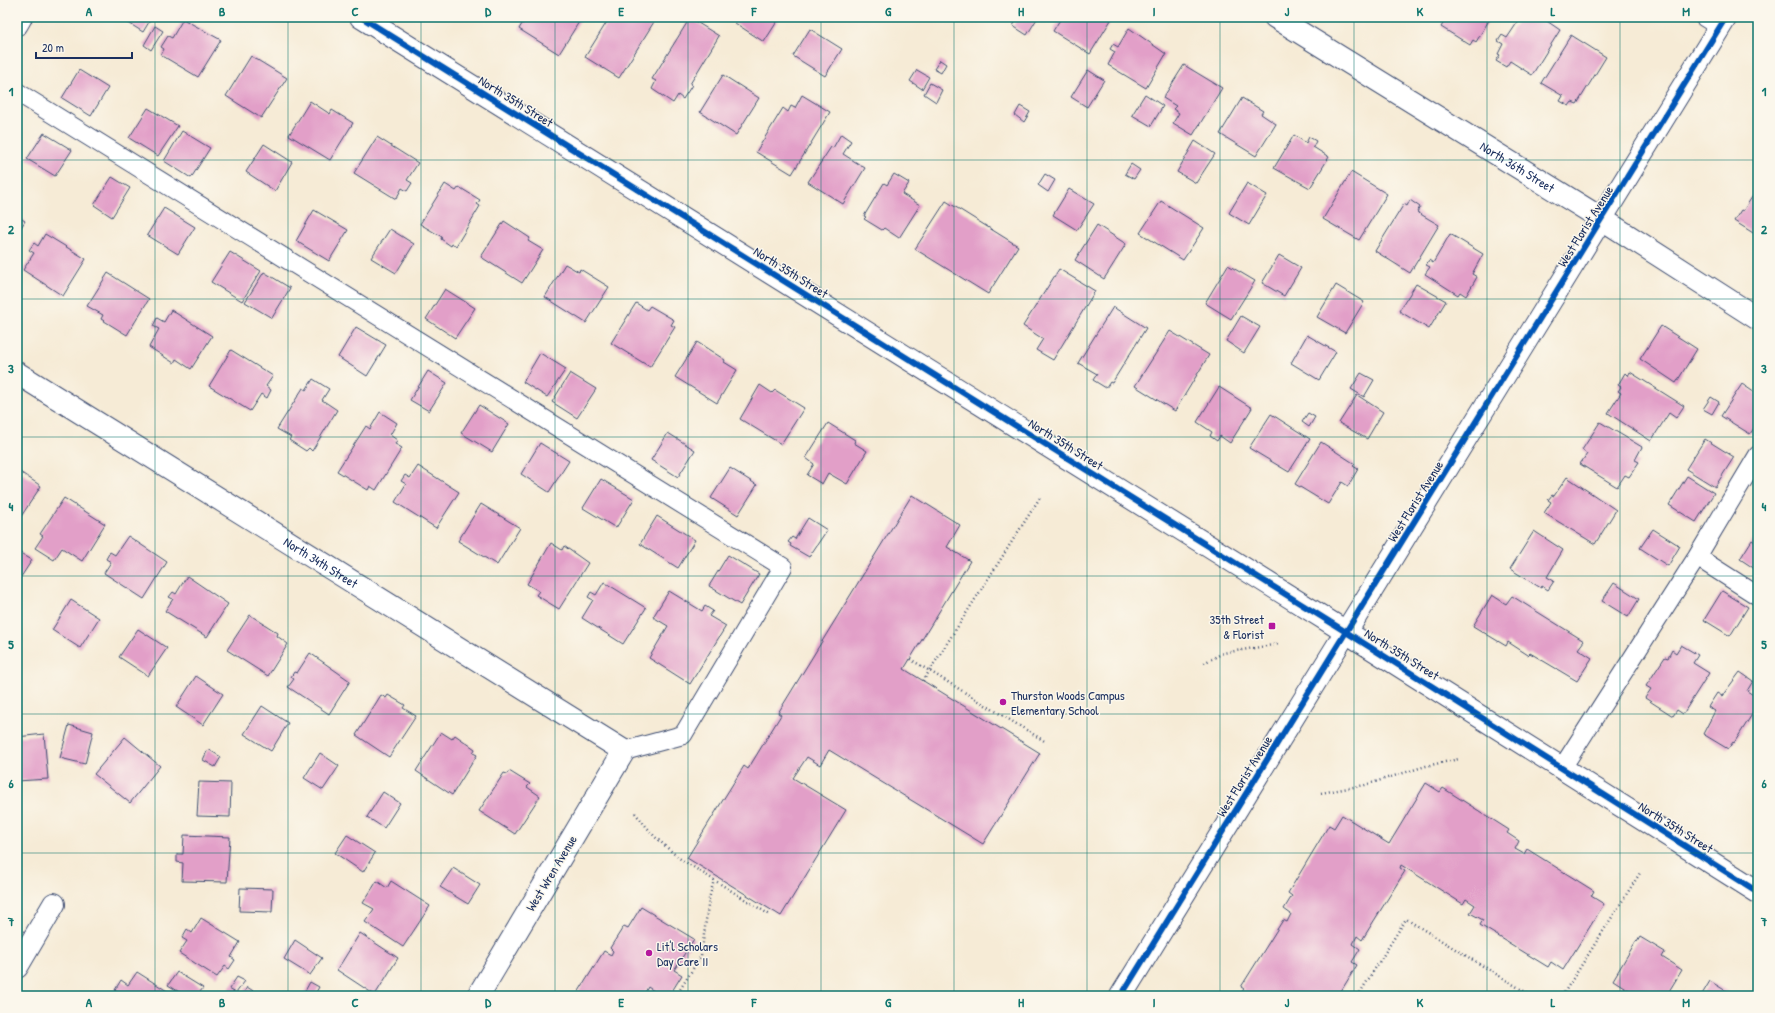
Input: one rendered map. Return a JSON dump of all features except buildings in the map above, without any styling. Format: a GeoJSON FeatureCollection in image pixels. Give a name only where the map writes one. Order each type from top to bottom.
{"type":"FeatureCollection","features":[{"type":"Feature","properties":{"kind":"street"},"geometry":{"type":"LineString","coordinates":[[17,24],[21,17]]}},
{"type":"Feature","properties":{"kind":"street","name":"North 35th Street"},"geometry":{"type":"LineString","coordinates":[[361,17],[1346,632],[1758,892]]}},
{"type":"Feature","properties":{"kind":"street","name":"North 36th Street"},"geometry":{"type":"LineString","coordinates":[[1275,17],[1602,219],[1758,319]]}},
{"type":"Feature","properties":{"kind":"street","name":"West Florist Avenue"},"geometry":{"type":"LineString","coordinates":[[1121,996],[1602,219],[1717,20]]}},
{"type":"Feature","properties":{"kind":"street","name":"North 34th Street"},"geometry":{"type":"LineString","coordinates":[[17,373],[624,751]]}},
{"type":"Feature","properties":{"kind":"street","name":"West Wren Avenue"},"geometry":{"type":"LineString","coordinates":[[478,996],[624,751]]}},
{"type":"Feature","properties":{"kind":"street"},"geometry":{"type":"LineString","coordinates":[[17,967],[54,904]]}},
{"type":"Feature","properties":{"kind":"lane"},"geometry":{"type":"LineString","coordinates":[[17,92],[783,567],[683,735],[624,751]]}},
{"type":"Feature","properties":{"kind":"lane"},"geometry":{"type":"LineString","coordinates":[[1562,768],[1696,557],[1758,455]]}},
{"type":"Feature","properties":{"kind":"lane"},"geometry":{"type":"LineString","coordinates":[[1696,557],[1758,596]]}},
{"type":"Feature","properties":{"kind":"path"},"geometry":{"type":"LineString","coordinates":[[923,682],[1041,496]]}},
{"type":"Feature","properties":{"kind":"path"},"geometry":{"type":"LineString","coordinates":[[1204,663],[1223,653],[1279,644]]}},
{"type":"Feature","properties":{"kind":"path"},"geometry":{"type":"LineString","coordinates":[[910,659],[1046,742]]}},
{"type":"Feature","properties":{"kind":"path"},"geometry":{"type":"LineString","coordinates":[[1320,793],[1365,784],[1426,766],[1459,759]]}},
{"type":"Feature","properties":{"kind":"path"},"geometry":{"type":"LineString","coordinates":[[635,814],[655,837],[678,858],[770,915]]}},
{"type":"Feature","properties":{"kind":"path"},"geometry":{"type":"LineString","coordinates":[[1562,996],[1640,873]]}},
{"type":"Feature","properties":{"kind":"path"},"geometry":{"type":"LineString","coordinates":[[676,996],[701,956],[709,900],[714,880]]}},
{"type":"Feature","properties":{"kind":"path"},"geometry":{"type":"LineString","coordinates":[[1358,996],[1406,919],[1532,996]]}},
{"type":"Feature","properties":{"kind":"path"},"geometry":{"type":"LineString","coordinates":[[1517,996],[1520,989]]}},
{"type":"Feature","properties":{"kind":"cycle path"},"geometry":{"type":"LineString","coordinates":[[361,17],[1346,632],[1758,892]]}},
{"type":"Feature","properties":{"kind":"cycle path"},"geometry":{"type":"LineString","coordinates":[[1121,996],[1726,17]]}},
{"type":"Feature","properties":{"kind":"place","name":"35th Street & Florist"},"geometry":{"type":"Point","coordinates":[1272,626]}},
{"type":"Feature","properties":{"kind":"place","name":"Thurston Woods Campus Elementary School"},"geometry":{"type":"Point","coordinates":[1003,702]}},
{"type":"Feature","properties":{"kind":"place","name":"Lit'l Scholars Day Care II"},"geometry":{"type":"Point","coordinates":[649,953]}}]}
